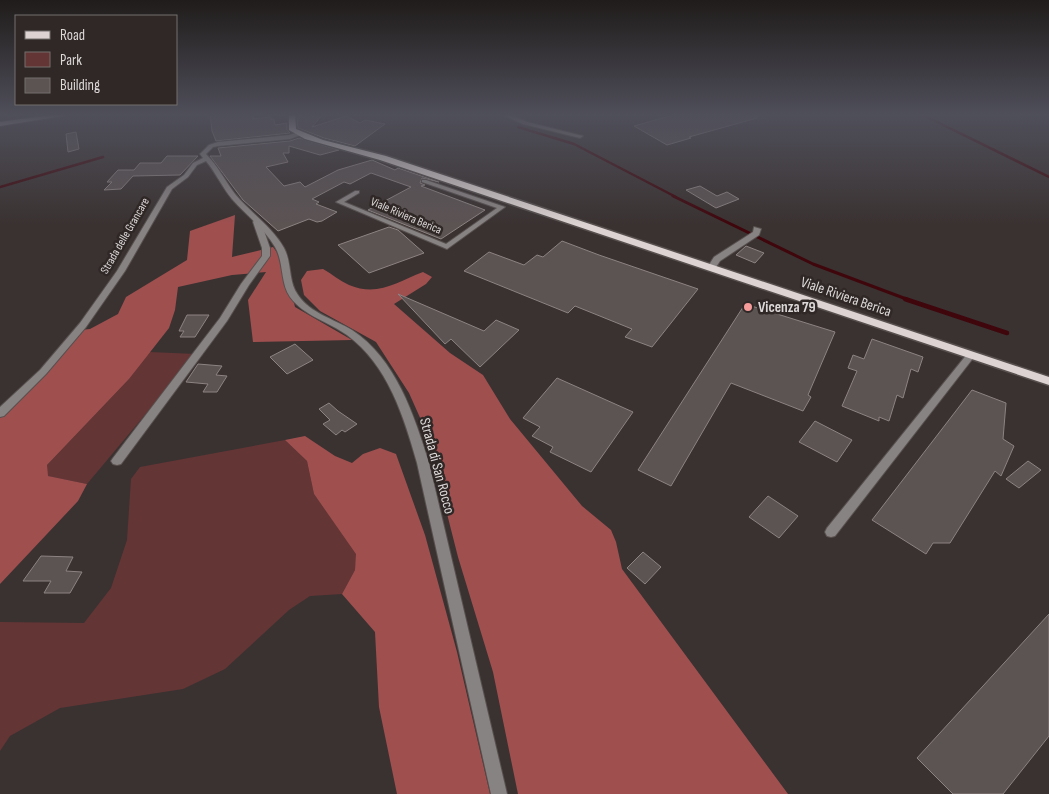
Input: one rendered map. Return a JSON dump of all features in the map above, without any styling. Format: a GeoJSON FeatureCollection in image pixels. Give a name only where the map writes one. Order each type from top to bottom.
{"type":"FeatureCollection","features":[{"type":"Feature","properties":{"kind":"main road","name":"Viale Riviera Berica"},"geometry":{"type":"LineString","coordinates":[[363,151],[1049,381]]}},
{"type":"Feature","properties":{"kind":"street","name":"Strada delle Grancare"},"geometry":{"type":"LineString","coordinates":[[0,413],[43,372],[83,325],[121,270],[169,188],[186,176],[196,164],[207,158],[203,154],[205,151]]}},
{"type":"Feature","properties":{"kind":"street","name":"Strada di San Rocco"},"geometry":{"type":"LineString","coordinates":[[207,158],[234,196],[280,246],[287,260],[292,294],[302,305],[351,334],[368,347],[383,367],[412,425],[423,463],[499,794]]}},
{"type":"Feature","properties":{"kind":"street"},"geometry":{"type":"LineString","coordinates":[[424,181],[502,207]]}},
{"type":"Feature","properties":{"kind":"street","name":"Viale Riviera Berica"},"geometry":{"type":"LineString","coordinates":[[357,192],[339,202],[446,248],[511,201]]}},
{"type":"Feature","properties":{"kind":"street"},"geometry":{"type":"LineString","coordinates":[[117,461],[224,320],[245,284],[266,256],[266,248],[257,222]]}},
{"type":"Feature","properties":{"kind":"street"},"geometry":{"type":"LineString","coordinates":[[711,268],[718,259],[757,231]]}},
{"type":"Feature","properties":{"kind":"street"},"geometry":{"type":"LineString","coordinates":[[831,532],[971,355]]}},
{"type":"Feature","properties":{"kind":"green space"},"geometry":{"type":"Polygon","coordinates":[[[149,352],[196,354],[87,484],[47,476],[47,465],[129,379],[149,352]]]}},
{"type":"Feature","properties":{"kind":"green space"},"geometry":{"type":"Polygon","coordinates":[[[285,440],[307,461],[314,494],[357,554],[355,570],[342,594],[310,596],[289,610],[225,669],[183,689],[60,708],[10,736],[0,751],[0,622],[84,623],[111,588],[127,540],[131,479],[140,467],[285,440]]]}},
{"type":"Feature","properties":{"kind":"shaded area"},"geometry":{"type":"Polygon","coordinates":[[[235,215],[232,257],[273,247],[284,262],[295,307],[352,340],[253,342],[248,300],[266,272],[232,275],[178,287],[175,310],[169,328],[129,379],[47,465],[48,476],[87,484],[78,501],[0,584],[0,414],[80,330],[90,329],[118,314],[126,297],[187,260],[190,231],[235,215]]]}},
{"type":"Feature","properties":{"kind":"shaded area"},"geometry":{"type":"Polygon","coordinates":[[[323,269],[342,282],[359,288],[369,289],[387,287],[423,272],[432,277],[426,284],[394,304],[450,353],[483,375],[510,419],[582,506],[611,530],[616,542],[622,569],[788,794],[518,794],[493,672],[458,557],[426,431],[409,393],[376,342],[320,311],[304,295],[301,280],[307,271],[323,269]]]}},
{"type":"Feature","properties":{"kind":"shaded area"},"geometry":{"type":"Polygon","coordinates":[[[305,436],[335,456],[352,463],[363,454],[380,448],[396,454],[425,535],[457,652],[490,794],[397,794],[379,707],[375,632],[342,594],[355,570],[356,554],[314,494],[307,461],[285,440],[305,436]]]}},
{"type":"Feature","properties":{"kind":"building"},"geometry":{"type":"Polygon","coordinates":[[[219,151],[289,151],[289,153],[283,153],[288,162],[266,167],[284,186],[300,182],[305,187],[338,170],[372,160],[395,170],[398,168],[439,182],[422,178],[420,183],[425,185],[421,186],[485,210],[441,239],[368,210],[411,187],[371,173],[350,184],[344,182],[312,199],[319,202],[316,204],[337,212],[322,221],[317,222],[309,219],[278,231],[243,200],[210,156],[221,156],[219,151]]]}},
{"type":"Feature","properties":{"kind":"building"},"geometry":{"type":"Polygon","coordinates":[[[306,151],[335,151],[320,155],[306,151]]]}},
{"type":"Feature","properties":{"kind":"building"},"geometry":{"type":"Polygon","coordinates":[[[167,156],[198,156],[180,175],[133,176],[121,189],[104,190],[112,182],[107,182],[118,170],[134,170],[140,163],[161,163],[167,156]]]}},
{"type":"Feature","properties":{"kind":"building"},"geometry":{"type":"Polygon","coordinates":[[[700,186],[717,196],[727,192],[739,199],[716,208],[686,190],[700,186]]]}},
{"type":"Feature","properties":{"kind":"building"},"geometry":{"type":"Polygon","coordinates":[[[389,227],[398,230],[424,253],[369,273],[338,245],[389,227]]]}},
{"type":"Feature","properties":{"kind":"building"},"geometry":{"type":"Polygon","coordinates":[[[562,241],[698,289],[652,347],[625,337],[632,329],[575,306],[568,313],[464,271],[489,252],[524,265],[537,255],[543,257],[562,241]]]}},
{"type":"Feature","properties":{"kind":"building"},"geometry":{"type":"Polygon","coordinates":[[[746,246],[764,253],[755,263],[736,255],[746,246]]]}},
{"type":"Feature","properties":{"kind":"building"},"geometry":{"type":"Polygon","coordinates":[[[398,294],[484,331],[496,320],[519,330],[480,367],[451,339],[445,344],[398,294]]]}},
{"type":"Feature","properties":{"kind":"building"},"geometry":{"type":"Polygon","coordinates":[[[745,304],[835,332],[808,395],[811,397],[803,411],[731,383],[671,486],[638,470],[745,304]]]}},
{"type":"Feature","properties":{"kind":"building"},"geometry":{"type":"Polygon","coordinates":[[[187,315],[209,315],[195,337],[180,337],[184,331],[179,331],[187,315]]]}},
{"type":"Feature","properties":{"kind":"building"},"geometry":{"type":"Polygon","coordinates":[[[872,339],[923,357],[918,372],[911,369],[903,398],[897,395],[889,421],[879,417],[879,421],[842,406],[857,371],[848,368],[853,355],[864,359],[872,339]]]}},
{"type":"Feature","properties":{"kind":"building"},"geometry":{"type":"Polygon","coordinates":[[[295,344],[313,360],[287,374],[270,357],[295,344]]]}},
{"type":"Feature","properties":{"kind":"building"},"geometry":{"type":"Polygon","coordinates":[[[198,364],[222,366],[216,375],[227,376],[217,392],[203,392],[208,384],[186,382],[198,364]]]}},
{"type":"Feature","properties":{"kind":"building"},"geometry":{"type":"Polygon","coordinates":[[[557,378],[633,412],[591,472],[550,452],[553,447],[532,436],[540,427],[523,418],[557,378]]]}},
{"type":"Feature","properties":{"kind":"building"},"geometry":{"type":"Polygon","coordinates":[[[972,390],[1006,403],[1003,439],[1014,446],[1001,476],[995,471],[950,543],[933,543],[926,554],[872,520],[972,390]]]}},
{"type":"Feature","properties":{"kind":"building"},"geometry":{"type":"Polygon","coordinates":[[[329,403],[357,424],[345,432],[342,430],[336,435],[323,424],[330,420],[319,409],[329,403]]]}},
{"type":"Feature","properties":{"kind":"building"},"geometry":{"type":"Polygon","coordinates":[[[815,421],[852,440],[837,462],[799,442],[815,421]]]}},
{"type":"Feature","properties":{"kind":"building"},"geometry":{"type":"Polygon","coordinates":[[[1028,461],[1041,470],[1019,488],[1006,479],[1028,461]]]}},
{"type":"Feature","properties":{"kind":"building"},"geometry":{"type":"Polygon","coordinates":[[[768,496],[798,516],[779,538],[749,517],[768,496]]]}},
{"type":"Feature","properties":{"kind":"building"},"geometry":{"type":"Polygon","coordinates":[[[643,552],[661,567],[645,584],[627,568],[643,552]]]}},
{"type":"Feature","properties":{"kind":"building"},"geometry":{"type":"Polygon","coordinates":[[[41,556],[73,557],[66,571],[82,572],[70,593],[44,593],[51,581],[23,581],[41,556]]]}},
{"type":"Feature","properties":{"kind":"building"},"geometry":{"type":"Polygon","coordinates":[[[1049,614],[1049,736],[1003,794],[953,794],[917,758],[1049,614]]]}},
{"type":"Feature","properties":{"kind":"waterway"},"geometry":{"type":"LineString","coordinates":[[588,151],[676,197]]}},
{"type":"Feature","properties":{"kind":"waterway"},"geometry":{"type":"LineString","coordinates":[[996,151],[1049,177]]}},
{"type":"Feature","properties":{"kind":"waterway"},"geometry":{"type":"LineString","coordinates":[[0,187],[103,157]]}},
{"type":"Feature","properties":{"kind":"waterway"},"geometry":{"type":"LineString","coordinates":[[673,196],[813,264],[909,300]]}},
{"type":"Feature","properties":{"kind":"waterway"},"geometry":{"type":"LineString","coordinates":[[905,299],[1007,333]]}},
{"type":"Feature","properties":{"kind":"place","name":"Vicenza 79"},"geometry":{"type":"Point","coordinates":[748,307]}}]}
